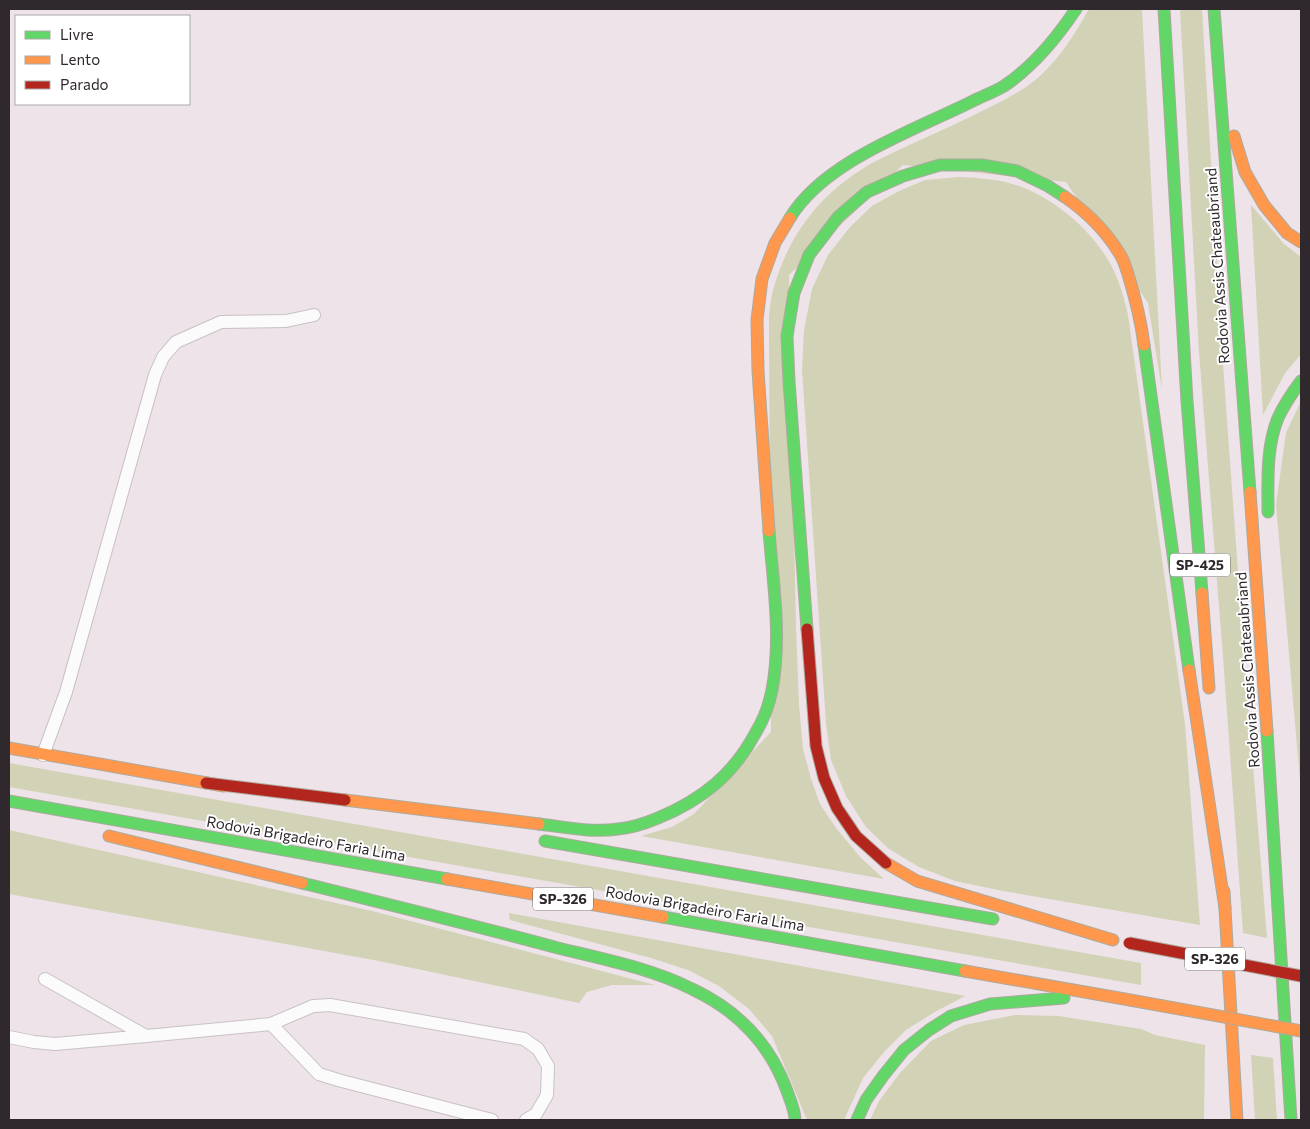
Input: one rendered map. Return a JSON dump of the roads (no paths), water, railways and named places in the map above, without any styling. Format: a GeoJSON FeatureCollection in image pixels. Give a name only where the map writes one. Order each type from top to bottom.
{"type":"FeatureCollection","features":[{"type":"Feature","properties":{"kind":"highway"},"geometry":{"type":"LineString","coordinates":[[206,782],[583,828],[619,829],[645,822],[674,810],[703,794],[728,772],[749,744],[765,714],[774,681],[777,640],[758,371],[757,320],[762,279],[775,244],[795,210],[817,186],[843,167],[874,149],[1002,86],[1033,63],[1059,34],[1076,9]]}},
{"type":"Feature","properties":{"kind":"highway","name":"SP-425"},"geometry":{"type":"LineString","coordinates":[[1164,9],[1187,401],[1210,699]]}},
{"type":"Feature","properties":{"kind":"highway","name":"Rodovia Assis Chateaubriand"},"geometry":{"type":"LineString","coordinates":[[1214,9],[1270,771],[1291,1120]]}},
{"type":"Feature","properties":{"kind":"highway"},"geometry":{"type":"LineString","coordinates":[[1217,47],[1233,134],[1245,172],[1264,205],[1288,233],[1301,242]]}},
{"type":"Feature","properties":{"kind":"highway"},"geometry":{"type":"LineString","coordinates":[[1113,940],[917,881],[884,861],[856,836],[837,808],[824,778],[816,746],[787,336],[794,293],[809,255],[838,217],[867,192],[903,176],[940,166],[982,165],[1017,171],[1048,186],[1075,204],[1098,224],[1122,257],[1141,323],[1177,588],[1225,908]]}},
{"type":"Feature","properties":{"kind":"highway"},"geometry":{"type":"LineString","coordinates":[[1268,524],[1268,474],[1273,434],[1283,408],[1301,381]]}},
{"type":"Feature","properties":{"kind":"highway"},"geometry":{"type":"LineString","coordinates":[[1269,603],[1270,771]]}},
{"type":"Feature","properties":{"kind":"highway"},"geometry":{"type":"LineString","coordinates":[[9,748],[440,823]]}},
{"type":"Feature","properties":{"kind":"highway"},"geometry":{"type":"LineString","coordinates":[[1214,759],[1225,908],[1237,1120]]}},
{"type":"Feature","properties":{"kind":"highway","name":"Rodovia Brigadeiro Faria Lima"},"geometry":{"type":"LineString","coordinates":[[9,801],[1301,1031]]}},
{"type":"Feature","properties":{"kind":"highway"},"geometry":{"type":"LineString","coordinates":[[9,810],[46,819]]}},
{"type":"Feature","properties":{"kind":"highway"},"geometry":{"type":"LineString","coordinates":[[103,834],[485,928],[658,974],[694,989],[724,1007],[748,1027],[769,1053],[784,1083],[796,1120]]}},
{"type":"Feature","properties":{"kind":"highway","name":"SP-326"},"geometry":{"type":"LineString","coordinates":[[537,840],[1113,940],[1301,976]]}},
{"type":"Feature","properties":{"kind":"highway"},"geometry":{"type":"LineString","coordinates":[[857,1120],[872,1092],[904,1050],[929,1030],[951,1016],[990,1004],[1058,998],[1117,997]]}},
{"type":"Feature","properties":{"kind":"highway"},"geometry":{"type":"LineString","coordinates":[[1228,1120],[1232,1042]]}},
{"type":"Feature","properties":{"kind":"lane"},"geometry":{"type":"LineString","coordinates":[[43,755],[66,692],[155,375],[164,357],[176,342],[221,322],[286,321],[314,315]]}},
{"type":"Feature","properties":{"kind":"lane"},"geometry":{"type":"LineString","coordinates":[[44,979],[146,1036]]}},
{"type":"Feature","properties":{"kind":"lane"},"geometry":{"type":"LineString","coordinates":[[9,1037],[55,1044],[272,1024],[313,1006],[330,1005],[524,1039],[538,1049],[548,1066],[547,1095],[536,1114],[526,1120]]}},
{"type":"Feature","properties":{"kind":"lane"},"geometry":{"type":"LineString","coordinates":[[272,1024],[319,1074],[492,1120]]}}]}
